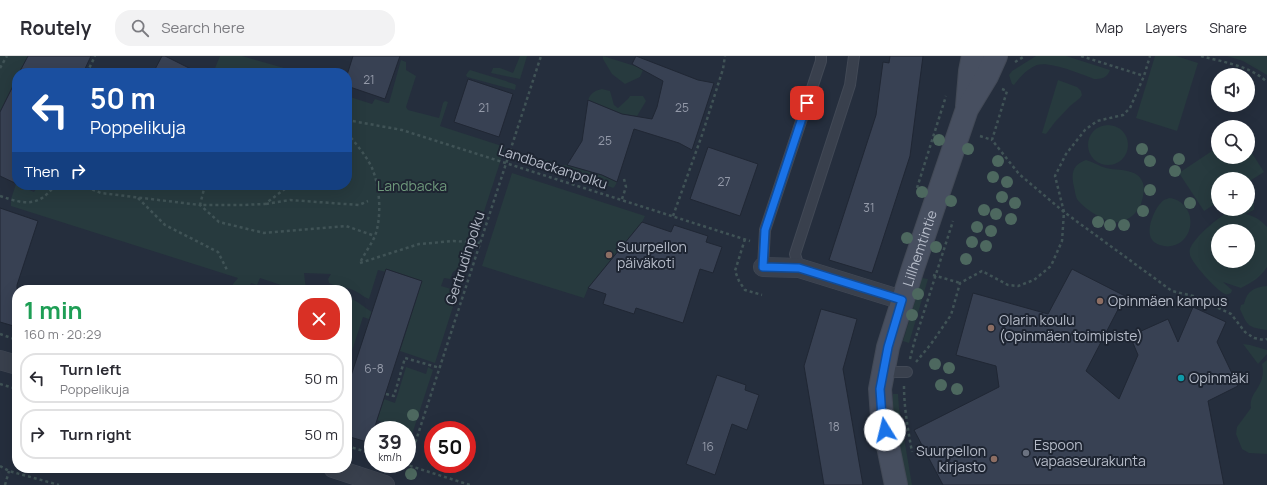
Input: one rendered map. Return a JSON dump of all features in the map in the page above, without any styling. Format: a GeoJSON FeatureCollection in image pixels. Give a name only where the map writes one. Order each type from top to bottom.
{"type":"FeatureCollection","features":[{"type":"Feature","properties":{"kind":"main road","name":"Lillhemtintie"},"geometry":{"type":"LineString","coordinates":[[967,109],[970,71],[974,56]]}},
{"type":"Feature","properties":{"kind":"main road","name":"Lillhemtintie"},"geometry":{"type":"LineString","coordinates":[[896,485],[882,417],[880,389],[882,371],[902,300],[967,109],[987,76],[996,56]]}},
{"type":"Feature","properties":{"kind":"street"},"geometry":{"type":"LineString","coordinates":[[763,267],[799,268],[902,300]]}},
{"type":"Feature","properties":{"kind":"street"},"geometry":{"type":"LineString","coordinates":[[0,360],[12,364]]}},
{"type":"Feature","properties":{"kind":"street"},"geometry":{"type":"LineString","coordinates":[[348,473],[385,485]]}},
{"type":"Feature","properties":{"kind":"lane"},"geometry":{"type":"LineString","coordinates":[[763,267],[765,230],[821,61],[821,56]]}},
{"type":"Feature","properties":{"kind":"lane"},"geometry":{"type":"LineString","coordinates":[[799,268],[795,254],[850,85],[854,56]]}},
{"type":"Feature","properties":{"kind":"lane"},"geometry":{"type":"LineString","coordinates":[[882,371],[907,372]]}},
{"type":"Feature","properties":{"kind":"path"},"geometry":{"type":"LineString","coordinates":[[0,68],[8,56]]}},
{"type":"Feature","properties":{"kind":"path"},"geometry":{"type":"LineString","coordinates":[[89,68],[95,56]]}},
{"type":"Feature","properties":{"kind":"path","name":"Gertrudinpolku"},"geometry":{"type":"LineString","coordinates":[[416,441],[541,56]]}},
{"type":"Feature","properties":{"kind":"path"},"geometry":{"type":"LineString","coordinates":[[673,216],[702,135],[723,69],[725,56]]}},
{"type":"Feature","properties":{"kind":"path"},"geometry":{"type":"LineString","coordinates":[[1081,56],[1144,76]]}},
{"type":"Feature","properties":{"kind":"path"},"geometry":{"type":"LineString","coordinates":[[935,276],[960,283],[982,271],[1008,285],[1018,286],[1034,280],[1051,266],[1062,241],[1064,212],[1055,176],[1066,154],[1085,130],[1097,121],[1123,115],[1130,108],[1144,76],[1150,56]]}},
{"type":"Feature","properties":{"kind":"path"},"geometry":{"type":"LineString","coordinates":[[1201,56],[1248,70],[1263,78],[1267,82]]}},
{"type":"Feature","properties":{"kind":"path"},"geometry":{"type":"LineString","coordinates":[[992,140],[1007,91]]}},
{"type":"Feature","properties":{"kind":"path","name":"Landbackanpolku"},"geometry":{"type":"LineString","coordinates":[[352,121],[402,130],[507,162],[752,241]]}},
{"type":"Feature","properties":{"kind":"path"},"geometry":{"type":"LineString","coordinates":[[982,129],[980,136],[992,140],[1019,174],[1064,212],[1172,291],[1193,296],[1231,314],[1246,332],[1254,338],[1264,340],[1267,339]]}},
{"type":"Feature","properties":{"kind":"path"},"geometry":{"type":"LineString","coordinates":[[352,139],[372,169],[378,192],[379,216],[374,236],[360,263],[419,244],[454,241],[480,243]]}},
{"type":"Feature","properties":{"kind":"path"},"geometry":{"type":"LineString","coordinates":[[622,199],[626,187],[624,178]]}},
{"type":"Feature","properties":{"kind":"path"},"geometry":{"type":"LineString","coordinates":[[0,196],[22,202],[32,202],[41,199],[50,190]]}},
{"type":"Feature","properties":{"kind":"path"},"geometry":{"type":"LineString","coordinates":[[94,190],[101,193],[200,205],[244,206],[290,200],[359,205],[368,201]]}},
{"type":"Feature","properties":{"kind":"path"},"geometry":{"type":"LineString","coordinates":[[200,205],[204,190]]}},
{"type":"Feature","properties":{"kind":"path"},"geometry":{"type":"LineString","coordinates":[[265,204],[283,190]]}},
{"type":"Feature","properties":{"kind":"path"},"geometry":{"type":"LineString","coordinates":[[138,198],[165,225],[218,252],[228,272]]}},
{"type":"Feature","properties":{"kind":"path"},"geometry":{"type":"LineString","coordinates":[[200,205],[219,222],[264,233],[346,226],[374,236]]}},
{"type":"Feature","properties":{"kind":"path"},"geometry":{"type":"LineString","coordinates":[[912,454],[906,423],[904,400],[907,372],[914,343],[954,217]]}},
{"type":"Feature","properties":{"kind":"path"},"geometry":{"type":"LineString","coordinates":[[745,239],[735,271],[745,290],[762,295]]}},
{"type":"Feature","properties":{"kind":"path"},"geometry":{"type":"LineString","coordinates":[[907,372],[931,344],[951,315],[960,283]]}},
{"type":"Feature","properties":{"kind":"path"},"geometry":{"type":"LineString","coordinates":[[0,334],[12,338]]}},
{"type":"Feature","properties":{"kind":"path"},"geometry":{"type":"LineString","coordinates":[[386,394],[394,396],[405,358],[440,368]]}},
{"type":"Feature","properties":{"kind":"path"},"geometry":{"type":"LineString","coordinates":[[0,384],[12,388]]}},
{"type":"Feature","properties":{"kind":"path"},"geometry":{"type":"LineString","coordinates":[[352,448],[364,451]]}},
{"type":"Feature","properties":{"kind":"path"},"geometry":{"type":"LineString","coordinates":[[0,466],[12,472]]}},
{"type":"Feature","properties":{"kind":"path"},"geometry":{"type":"LineString","coordinates":[[416,468],[470,485]]}},
{"type":"Feature","properties":{"kind":"path"},"geometry":{"type":"LineString","coordinates":[[5,485],[9,471]]}},
{"type":"Feature","properties":{"kind":"path"},"geometry":{"type":"LineString","coordinates":[[16,473],[59,485]]}},
{"type":"Feature","properties":{"kind":"path"},"geometry":{"type":"LineString","coordinates":[[458,485],[459,481]]}},
{"type":"Feature","properties":{"kind":"green space"},"geometry":{"type":"Polygon","coordinates":[[[0,56],[28,56],[22,68],[12,68],[12,88],[0,112],[0,56]]]}},
{"type":"Feature","properties":{"kind":"green space"},"geometry":{"type":"Polygon","coordinates":[[[220,56],[242,56],[284,68],[215,68],[220,56]]]}},
{"type":"Feature","properties":{"kind":"green space"},"geometry":{"type":"Polygon","coordinates":[[[520,56],[527,56],[520,79],[491,73],[493,68],[500,68],[513,73],[520,56]]]}},
{"type":"Feature","properties":{"kind":"green space"},"geometry":{"type":"Polygon","coordinates":[[[603,56],[638,67],[643,70],[640,77],[625,84],[612,74],[603,59],[603,56]]]}},
{"type":"Feature","properties":{"kind":"green space"},"geometry":{"type":"Polygon","coordinates":[[[1036,56],[1066,56],[1110,70],[1104,78],[1094,79],[1057,66],[1043,64],[1037,65],[1030,69],[1014,85],[1012,84],[1009,75],[1012,71],[1036,56]]]}},
{"type":"Feature","properties":{"kind":"green space"},"geometry":{"type":"Polygon","coordinates":[[[1155,56],[1176,56],[1198,63],[1177,131],[1136,118],[1155,56]]]}},
{"type":"Feature","properties":{"kind":"green space"},"geometry":{"type":"Polygon","coordinates":[[[1227,56],[1267,56],[1267,75],[1255,68],[1243,61],[1227,56]]]}},
{"type":"Feature","properties":{"kind":"green space","name":"Landbacka"},"geometry":{"type":"Polygon","coordinates":[[[401,60],[406,62],[406,70],[416,76],[406,107],[408,110],[439,118],[443,103],[445,101],[448,102],[440,126],[505,147],[468,261],[453,272],[450,279],[444,278],[441,286],[458,291],[435,363],[400,351],[422,281],[387,269],[386,272],[378,270],[369,299],[352,289],[352,285],[334,285],[329,283],[328,279],[331,274],[304,273],[305,285],[281,285],[260,278],[257,285],[251,283],[250,285],[233,285],[238,278],[11,206],[11,199],[14,190],[30,190],[34,192],[35,190],[352,190],[352,98],[372,104],[375,99],[389,103],[401,60]]]}},
{"type":"Feature","properties":{"kind":"green space"},"geometry":{"type":"Polygon","coordinates":[[[470,70],[515,84],[515,90],[467,77],[466,75],[470,70]]]}},
{"type":"Feature","properties":{"kind":"green space"},"geometry":{"type":"Polygon","coordinates":[[[1058,80],[1077,87],[1081,91],[1082,95],[1055,122],[1046,134],[1042,133],[1058,80]]]}},
{"type":"Feature","properties":{"kind":"green space"},"geometry":{"type":"Polygon","coordinates":[[[602,89],[610,91],[614,105],[618,108],[630,96],[643,96],[646,101],[637,116],[622,114],[588,100],[593,93],[602,89]]]}},
{"type":"Feature","properties":{"kind":"green space"},"geometry":{"type":"Polygon","coordinates":[[[1108,125],[1116,127],[1122,131],[1126,137],[1128,145],[1126,153],[1122,159],[1116,163],[1108,165],[1100,163],[1094,159],[1090,153],[1088,145],[1090,137],[1094,131],[1100,127],[1108,125]]]}},
{"type":"Feature","properties":{"kind":"green space"},"geometry":{"type":"Polygon","coordinates":[[[515,151],[561,165],[567,165],[602,175],[617,182],[613,188],[606,185],[604,188],[519,161],[513,157],[515,151]]]}},
{"type":"Feature","properties":{"kind":"green space"},"geometry":{"type":"Polygon","coordinates":[[[1211,152],[1211,164],[1255,164],[1255,158],[1264,172],[1255,178],[1255,172],[1211,172],[1211,206],[1204,211],[1179,173],[1211,152]]]}},
{"type":"Feature","properties":{"kind":"green space"},"geometry":{"type":"Polygon","coordinates":[[[1086,160],[1106,168],[1133,172],[1141,178],[1144,194],[1141,204],[1135,214],[1126,220],[1118,222],[1108,221],[1090,211],[1080,203],[1075,194],[1073,174],[1075,167],[1086,160]]]}},
{"type":"Feature","properties":{"kind":"green space"},"geometry":{"type":"Polygon","coordinates":[[[512,173],[645,216],[642,222],[588,288],[584,298],[482,266],[512,173]]]}},
{"type":"Feature","properties":{"kind":"green space"},"geometry":{"type":"Polygon","coordinates":[[[1169,198],[1183,204],[1188,212],[1191,222],[1188,233],[1181,242],[1176,245],[1165,246],[1159,245],[1151,238],[1150,226],[1157,208],[1164,200],[1169,198]]]}},
{"type":"Feature","properties":{"kind":"green space"},"geometry":{"type":"Polygon","coordinates":[[[1223,216],[1251,216],[1257,218],[1267,227],[1267,267],[1256,279],[1241,288],[1223,282],[1232,290],[1231,293],[1228,294],[1222,292],[1211,283],[1192,259],[1190,250],[1192,244],[1211,225],[1211,268],[1255,268],[1255,224],[1212,224],[1223,216]]]}},
{"type":"Feature","properties":{"kind":"green space"},"geometry":{"type":"Polygon","coordinates":[[[922,278],[928,279],[909,343],[903,341],[922,278]]]}},
{"type":"Feature","properties":{"kind":"green space"},"geometry":{"type":"Polygon","coordinates":[[[1267,286],[1267,330],[1249,325],[1240,309],[1241,305],[1244,304],[1247,296],[1252,290],[1258,287],[1267,286]]]}},
{"type":"Feature","properties":{"kind":"green space"},"geometry":{"type":"Polygon","coordinates":[[[352,299],[372,312],[369,319],[363,317],[352,351],[352,299]]]}},
{"type":"Feature","properties":{"kind":"green space"},"geometry":{"type":"Polygon","coordinates":[[[1243,344],[1267,350],[1267,354],[1258,364],[1243,344]]]}},
{"type":"Feature","properties":{"kind":"green space"},"geometry":{"type":"Polygon","coordinates":[[[1267,360],[1267,454],[1249,453],[1242,449],[1236,434],[1237,427],[1251,408],[1252,398],[1262,378],[1262,364],[1267,360]]]}},
{"type":"Feature","properties":{"kind":"green space"},"geometry":{"type":"Polygon","coordinates":[[[406,367],[426,374],[428,367],[433,370],[416,422],[416,421],[377,420],[384,399],[395,403],[406,367]]]}},
{"type":"Feature","properties":{"kind":"green space"},"geometry":{"type":"Polygon","coordinates":[[[893,394],[898,394],[912,485],[906,485],[893,411],[893,394]]]}},
{"type":"Feature","properties":{"kind":"building"},"geometry":{"type":"Polygon","coordinates":[[[28,56],[91,56],[85,68],[22,68],[28,56]]]}},
{"type":"Feature","properties":{"kind":"building"},"geometry":{"type":"Polygon","coordinates":[[[162,56],[165,56],[189,68],[156,68],[162,56]]]}},
{"type":"Feature","properties":{"kind":"building"},"geometry":{"type":"Polygon","coordinates":[[[353,56],[400,56],[385,99],[352,88],[352,68],[349,68],[353,56]]]}},
{"type":"Feature","properties":{"kind":"building"},"geometry":{"type":"Polygon","coordinates":[[[636,56],[698,80],[714,83],[692,150],[679,143],[634,129],[617,182],[602,175],[567,165],[582,141],[588,100],[622,114],[652,119],[657,107],[663,81],[632,64],[636,56]]]}},
{"type":"Feature","properties":{"kind":"building"},"geometry":{"type":"Polygon","coordinates":[[[890,56],[923,56],[910,156],[872,273],[829,260],[876,115],[883,62],[889,63],[890,56]]]}},
{"type":"Feature","properties":{"kind":"building"},"geometry":{"type":"Polygon","coordinates":[[[468,79],[513,94],[499,137],[454,122],[468,79]]]}},
{"type":"Feature","properties":{"kind":"building"},"geometry":{"type":"Polygon","coordinates":[[[12,88],[12,182],[0,176],[0,112],[12,88]]]}},
{"type":"Feature","properties":{"kind":"building"},"geometry":{"type":"Polygon","coordinates":[[[708,147],[758,164],[740,216],[690,199],[708,147]]]}},
{"type":"Feature","properties":{"kind":"building"},"geometry":{"type":"Polygon","coordinates":[[[0,208],[38,221],[17,285],[12,285],[12,326],[0,322],[0,208]]]}},
{"type":"Feature","properties":{"kind":"building"},"geometry":{"type":"Polygon","coordinates":[[[642,222],[671,232],[674,225],[708,236],[706,242],[722,247],[713,273],[700,269],[683,323],[636,308],[634,314],[603,304],[606,294],[588,288],[642,222]]]}},
{"type":"Feature","properties":{"kind":"building"},"geometry":{"type":"Polygon","coordinates":[[[386,269],[422,281],[377,421],[364,421],[364,441],[352,438],[352,373],[386,269]]]}},
{"type":"Feature","properties":{"kind":"building","name":"Opinmäki"},"geometry":{"type":"Polygon","coordinates":[[[1072,269],[1125,296],[1086,371],[1119,399],[1138,355],[1130,336],[1168,319],[1178,342],[1193,307],[1226,322],[1217,342],[1238,386],[1208,401],[1224,485],[943,485],[914,430],[999,387],[996,366],[956,355],[973,293],[1048,314],[1072,269]]]}},
{"type":"Feature","properties":{"kind":"building"},"geometry":{"type":"Polygon","coordinates":[[[821,309],[857,319],[843,369],[863,485],[824,485],[804,366],[821,309]]]}},
{"type":"Feature","properties":{"kind":"building"},"geometry":{"type":"Polygon","coordinates":[[[717,375],[746,385],[745,390],[759,395],[747,430],[732,424],[715,475],[686,464],[717,375]]]}},
{"type":"Feature","properties":{"kind":"place","name":"Suurpellon päiväkoti"},"geometry":{"type":"Point","coordinates":[609,255]}},
{"type":"Feature","properties":{"kind":"place","name":"Opinmäen kampus"},"geometry":{"type":"Point","coordinates":[1100,301]}},
{"type":"Feature","properties":{"kind":"place","name":"Olarin koulu (Opinmäen toimipiste)"},"geometry":{"type":"Point","coordinates":[991,328]}},
{"type":"Feature","properties":{"kind":"place","name":"Opinmäki"},"geometry":{"type":"Point","coordinates":[1181,378]}},
{"type":"Feature","properties":{"kind":"place","name":"Espoon vapaaseurakunta"},"geometry":{"type":"Point","coordinates":[1026,453]}},
{"type":"Feature","properties":{"kind":"place","name":"Suurpellon kirjasto"},"geometry":{"type":"Point","coordinates":[994,459]}},
{"type":"Feature","properties":{"kind":"route"},"geometry":{"type":"LineString","coordinates":[[807,103],[765,230],[763,267],[799,268],[902,300],[882,371],[880,389],[882,417],[885,430]]}}]}
